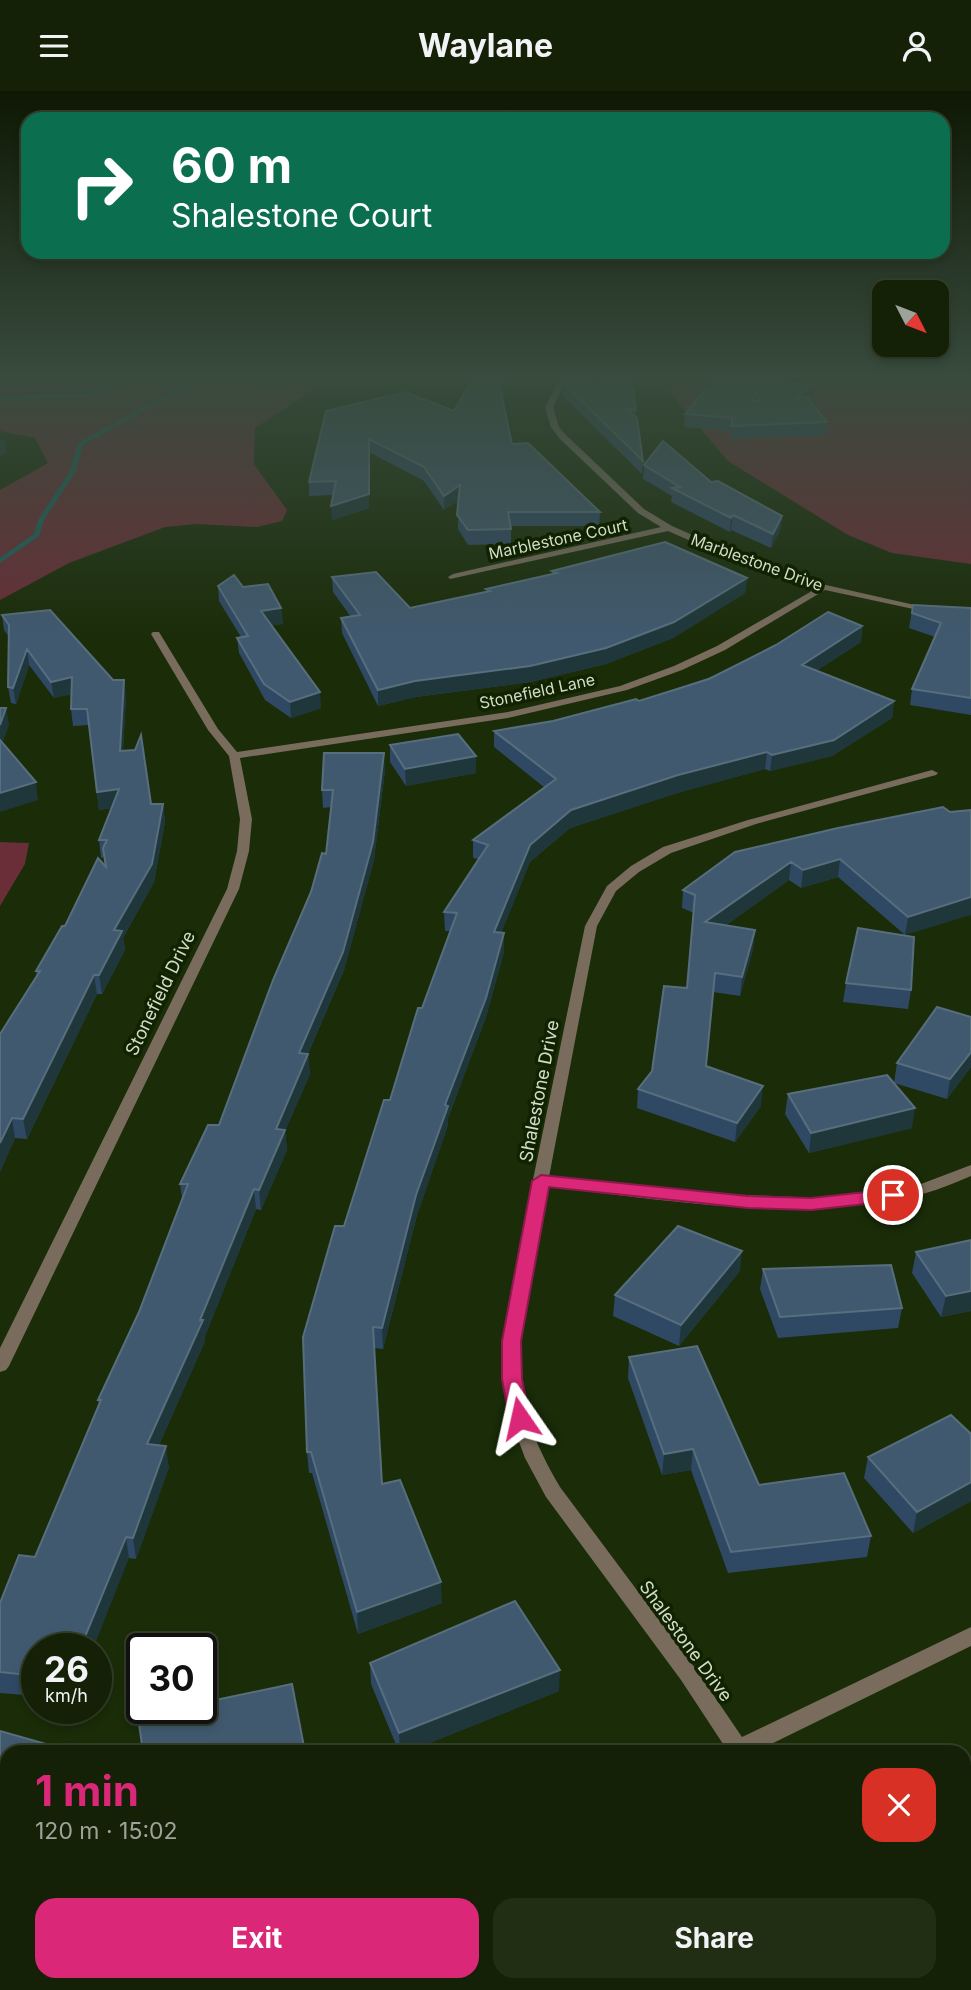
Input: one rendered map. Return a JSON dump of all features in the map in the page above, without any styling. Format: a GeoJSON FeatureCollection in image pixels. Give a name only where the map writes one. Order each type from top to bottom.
{"type":"FeatureCollection","features":[{"type":"Feature","properties":{"kind":"street","name":"Marblestone Drive"},"geometry":{"type":"LineString","coordinates":[[591,463],[641,511],[669,528],[728,554],[824,586],[944,613]]}},
{"type":"Feature","properties":{"kind":"street","name":"Marblestone Court"},"geometry":{"type":"LineString","coordinates":[[453,577],[669,528]]}},
{"type":"Feature","properties":{"kind":"street","name":"Stonefield Lane"},"geometry":{"type":"LineString","coordinates":[[234,757],[508,715],[623,688],[678,668],[721,648],[824,586]]}},
{"type":"Feature","properties":{"kind":"street","name":"Stonefield Drive"},"geometry":{"type":"LineString","coordinates":[[0,1366],[233,889],[243,851],[246,818],[234,757],[213,730],[156,634]]}},
{"type":"Feature","properties":{"kind":"street","name":"Shalestone Drive"},"geometry":{"type":"LineString","coordinates":[[732,1745],[688,1674],[553,1492],[534,1458],[520,1418],[512,1379],[512,1341],[591,926],[601,902],[641,864],[688,842],[932,773]]}},
{"type":"Feature","properties":{"kind":"street"},"geometry":{"type":"LineString","coordinates":[[541,1181],[748,1202],[811,1204],[893,1195],[935,1185],[971,1170]]}},
{"type":"Feature","properties":{"kind":"street"},"geometry":{"type":"LineString","coordinates":[[748,1745],[971,1636]]}},
{"type":"Feature","properties":{"kind":"shaded area"},"geometry":{"type":"Polygon","coordinates":[[[48,463],[254,463],[287,510],[282,521],[257,527],[196,524],[165,527],[69,563],[0,600],[0,490],[48,463]]]}},
{"type":"Feature","properties":{"kind":"shaded area"},"geometry":{"type":"Polygon","coordinates":[[[731,463],[971,463],[971,564],[892,553],[848,535],[731,463]]]}},
{"type":"Feature","properties":{"kind":"shaded area"},"geometry":{"type":"Polygon","coordinates":[[[0,842],[29,843],[25,864],[0,906],[0,842]]]}},
{"type":"Feature","properties":{"kind":"building"},"geometry":{"type":"Polygon","coordinates":[[[314,463],[369,463],[369,494],[331,506],[336,481],[309,482],[314,463]]]}},
{"type":"Feature","properties":{"kind":"building"},"geometry":{"type":"Polygon","coordinates":[[[415,463],[548,463],[600,512],[508,512],[511,529],[468,530],[457,515],[460,485],[444,496],[424,467],[415,463]]]}},
{"type":"Feature","properties":{"kind":"building"},"geometry":{"type":"Polygon","coordinates":[[[646,463],[688,463],[711,482],[718,481],[782,516],[773,534],[733,515],[731,518],[672,488],[680,487],[644,465],[646,463]]]}},
{"type":"Feature","properties":{"kind":"building"},"geometry":{"type":"Polygon","coordinates":[[[665,542],[747,578],[674,622],[606,648],[530,666],[415,681],[378,690],[341,618],[360,615],[332,577],[376,572],[410,608],[490,591],[486,589],[557,573],[552,571],[665,542]]]}},
{"type":"Feature","properties":{"kind":"building"},"geometry":{"type":"Polygon","coordinates":[[[234,575],[243,587],[268,584],[281,608],[261,611],[320,692],[290,702],[264,684],[237,638],[248,636],[218,586],[234,575]]]}},
{"type":"Feature","properties":{"kind":"building"},"geometry":{"type":"Polygon","coordinates":[[[913,605],[971,608],[971,698],[912,689],[941,623],[912,613],[913,605]]]}},
{"type":"Feature","properties":{"kind":"building"},"geometry":{"type":"Polygon","coordinates":[[[50,610],[113,680],[124,680],[120,751],[135,750],[141,735],[151,804],[163,804],[152,864],[114,930],[122,931],[99,975],[94,975],[23,1119],[12,1118],[0,1143],[0,1034],[40,971],[36,971],[62,926],[65,926],[98,858],[106,867],[103,848],[107,840],[99,840],[119,789],[97,792],[87,709],[71,709],[72,677],[51,682],[27,649],[13,688],[8,687],[9,625],[2,615],[50,610]]]}},
{"type":"Feature","properties":{"kind":"building"},"geometry":{"type":"Polygon","coordinates":[[[828,612],[862,626],[802,665],[894,701],[834,740],[772,755],[767,752],[678,775],[571,810],[530,845],[494,932],[504,933],[486,998],[445,1105],[448,1106],[416,1195],[382,1328],[373,1327],[382,1484],[400,1480],[441,1582],[357,1612],[311,1452],[307,1452],[303,1337],[335,1226],[344,1226],[384,1100],[390,1100],[418,1008],[422,1008],[457,913],[444,912],[488,845],[473,840],[556,779],[494,731],[553,721],[636,699],[639,701],[709,679],[776,645],[828,612]]]}},
{"type":"Feature","properties":{"kind":"building"},"geometry":{"type":"Polygon","coordinates":[[[0,708],[6,708],[0,725],[0,708]]]}},
{"type":"Feature","properties":{"kind":"building"},"geometry":{"type":"Polygon","coordinates":[[[458,734],[476,756],[405,769],[390,745],[458,734]]]}},
{"type":"Feature","properties":{"kind":"building"},"geometry":{"type":"Polygon","coordinates":[[[0,740],[36,782],[0,793],[0,740]]]}},
{"type":"Feature","properties":{"kind":"building"},"geometry":{"type":"Polygon","coordinates":[[[324,753],[384,753],[373,842],[343,952],[299,1053],[308,1054],[276,1129],[285,1130],[259,1190],[254,1189],[200,1320],[203,1320],[147,1444],[166,1446],[133,1538],[126,1537],[87,1633],[21,1633],[21,1674],[0,1672],[0,1603],[19,1555],[35,1557],[101,1400],[98,1400],[139,1312],[188,1184],[180,1184],[208,1125],[219,1125],[273,980],[311,892],[322,853],[326,854],[333,790],[322,790],[324,753]]]}},
{"type":"Feature","properties":{"kind":"building"},"geometry":{"type":"Polygon","coordinates":[[[943,807],[950,812],[971,810],[971,897],[908,917],[840,859],[803,870],[791,862],[705,922],[755,930],[742,977],[715,973],[706,1066],[763,1086],[737,1123],[638,1089],[652,1071],[664,986],[687,988],[695,895],[683,890],[735,852],[943,807]]]}},
{"type":"Feature","properties":{"kind":"building"},"geometry":{"type":"Polygon","coordinates":[[[858,928],[914,937],[911,990],[846,983],[858,928]]]}},
{"type":"Feature","properties":{"kind":"building"},"geometry":{"type":"Polygon","coordinates":[[[937,1007],[971,1017],[971,1052],[950,1079],[897,1063],[937,1007]]]}},
{"type":"Feature","properties":{"kind":"building"},"geometry":{"type":"Polygon","coordinates":[[[887,1075],[915,1108],[811,1133],[788,1094],[887,1075]]]}},
{"type":"Feature","properties":{"kind":"building"},"geometry":{"type":"Polygon","coordinates":[[[678,1226],[742,1251],[681,1325],[615,1295],[678,1226]]]}},
{"type":"Feature","properties":{"kind":"building"},"geometry":{"type":"Polygon","coordinates":[[[971,1240],[971,1291],[946,1296],[916,1252],[971,1240]]]}},
{"type":"Feature","properties":{"kind":"building"},"geometry":{"type":"Polygon","coordinates":[[[891,1265],[902,1308],[780,1317],[763,1269],[891,1265]]]}},
{"type":"Feature","properties":{"kind":"building"},"geometry":{"type":"Polygon","coordinates":[[[697,1346],[759,1485],[844,1473],[871,1536],[731,1552],[693,1449],[664,1454],[629,1357],[697,1346]]]}},
{"type":"Feature","properties":{"kind":"building"},"geometry":{"type":"Polygon","coordinates":[[[951,1415],[971,1434],[971,1482],[917,1512],[868,1457],[951,1415]]]}},
{"type":"Feature","properties":{"kind":"building"},"geometry":{"type":"Polygon","coordinates":[[[515,1601],[560,1670],[399,1733],[370,1663],[515,1601]]]}},
{"type":"Feature","properties":{"kind":"building"},"geometry":{"type":"Polygon","coordinates":[[[292,1684],[304,1745],[142,1745],[139,1724],[217,1724],[217,1700],[292,1684]]]}},
{"type":"Feature","properties":{"kind":"building"},"geometry":{"type":"Polygon","coordinates":[[[0,1731],[49,1745],[0,1745],[0,1731]]]}},
{"type":"Feature","properties":{"kind":"waterway"},"geometry":{"type":"LineString","coordinates":[[0,561],[37,535],[41,520],[73,471],[75,463]]}},
{"type":"Feature","properties":{"kind":"route"},"geometry":{"type":"LineString","coordinates":[[520,1418],[512,1379],[512,1341],[541,1181],[748,1202],[811,1204],[893,1195]]}}]}
